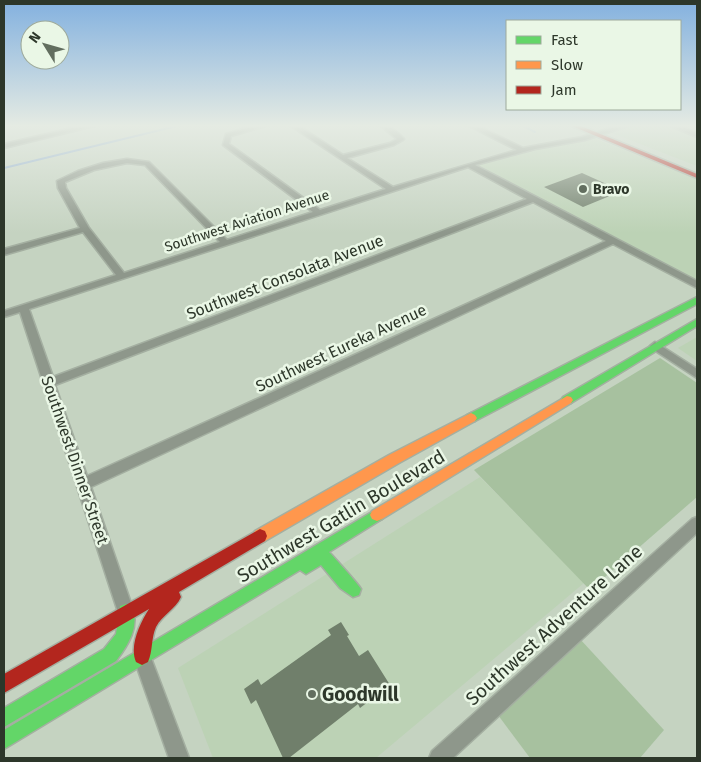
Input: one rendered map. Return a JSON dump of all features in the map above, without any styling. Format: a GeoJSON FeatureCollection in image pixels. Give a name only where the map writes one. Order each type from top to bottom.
{"type":"FeatureCollection","features":[{"type":"Feature","properties":{"kind":"main road"},"geometry":{"type":"LineString","coordinates":[[664,162],[697,176]]}},
{"type":"Feature","properties":{"kind":"main road"},"geometry":{"type":"LineString","coordinates":[[673,162],[697,171]]}},
{"type":"Feature","properties":{"kind":"main road","name":"Southwest Gatlin Boulevard"},"geometry":{"type":"LineString","coordinates":[[4,684],[394,459],[697,300]]}},
{"type":"Feature","properties":{"kind":"main road","name":"Southwest Gatlin Boulevard"},"geometry":{"type":"LineString","coordinates":[[4,740],[697,322]]}},
{"type":"Feature","properties":{"kind":"main road"},"geometry":{"type":"LineString","coordinates":[[142,656],[145,630],[153,612],[160,605],[256,548],[274,528]]}},
{"type":"Feature","properties":{"kind":"main road"},"geometry":{"type":"LineString","coordinates":[[338,552],[342,536]]}},
{"type":"Feature","properties":{"kind":"main road"},"geometry":{"type":"LineString","coordinates":[[190,627],[227,614],[321,558],[329,561],[345,583],[353,589],[353,576],[345,564]]}},
{"type":"Feature","properties":{"kind":"main road"},"geometry":{"type":"LineString","coordinates":[[4,718],[110,655],[123,638],[127,621],[126,612]]}},
{"type":"Feature","properties":{"kind":"street"},"geometry":{"type":"LineString","coordinates":[[121,275],[86,229],[62,188],[61,181],[74,174],[124,162]]}},
{"type":"Feature","properties":{"kind":"street"},"geometry":{"type":"LineString","coordinates":[[142,162],[147,163],[226,243]]}},
{"type":"Feature","properties":{"kind":"street"},"geometry":{"type":"LineString","coordinates":[[249,162],[318,212]]}},
{"type":"Feature","properties":{"kind":"street"},"geometry":{"type":"LineString","coordinates":[[350,162],[391,189]]}},
{"type":"Feature","properties":{"kind":"street","name":"Southwest Aviation Avenue"},"geometry":{"type":"LineString","coordinates":[[4,314],[318,212],[481,162]]}},
{"type":"Feature","properties":{"kind":"street"},"geometry":{"type":"LineString","coordinates":[[469,165],[697,286]]}},
{"type":"Feature","properties":{"kind":"street","name":"Southwest Consolata Avenue"},"geometry":{"type":"LineString","coordinates":[[49,383],[533,199]]}},
{"type":"Feature","properties":{"kind":"street"},"geometry":{"type":"LineString","coordinates":[[4,252],[86,229]]}},
{"type":"Feature","properties":{"kind":"street","name":"Southwest Eureka Avenue"},"geometry":{"type":"LineString","coordinates":[[84,484],[612,241]]}},
{"type":"Feature","properties":{"kind":"street","name":"Southwest Dinner Street"},"geometry":{"type":"LineString","coordinates":[[24,308],[126,612]]}},
{"type":"Feature","properties":{"kind":"street"},"geometry":{"type":"LineString","coordinates":[[655,346],[697,374]]}},
{"type":"Feature","properties":{"kind":"street","name":"Southwest Adventure Lane"},"geometry":{"type":"LineString","coordinates":[[439,758],[697,524]]}},
{"type":"Feature","properties":{"kind":"street"},"geometry":{"type":"LineString","coordinates":[[142,656],[179,758]]}},
{"type":"Feature","properties":{"kind":"shaded area"},"geometry":{"type":"Polygon","coordinates":[[[489,162],[653,162],[697,179],[697,278],[692,280],[478,165],[489,162]]]}},
{"type":"Feature","properties":{"kind":"shaded area"},"geometry":{"type":"Polygon","coordinates":[[[686,162],[697,162],[697,166],[686,162]]]}},
{"type":"Feature","properties":{"kind":"shaded area"},"geometry":{"type":"Polygon","coordinates":[[[697,337],[697,361],[678,348],[697,337]]]}},
{"type":"Feature","properties":{"kind":"shaded area"},"geometry":{"type":"Polygon","coordinates":[[[660,358],[697,383],[697,497],[590,590],[474,470],[660,358]]]}},
{"type":"Feature","properties":{"kind":"shaded area"},"geometry":{"type":"Polygon","coordinates":[[[480,477],[584,583],[376,758],[213,758],[178,668],[480,477]]]}},
{"type":"Feature","properties":{"kind":"shaded area"},"geometry":{"type":"Polygon","coordinates":[[[580,639],[664,730],[640,758],[530,758],[498,715],[580,639]]]}},
{"type":"Feature","properties":{"kind":"building","name":"Bravo"},"geometry":{"type":"Polygon","coordinates":[[[582,173],[622,191],[583,207],[544,187],[582,173]]]}},
{"type":"Feature","properties":{"kind":"building","name":"Goodwill"},"geometry":{"type":"Polygon","coordinates":[[[341,622],[359,656],[368,650],[390,685],[360,708],[358,704],[289,758],[283,758],[256,700],[251,704],[244,689],[258,679],[261,685],[331,635],[328,630],[341,622]]]}},
{"type":"Feature","properties":{"kind":"waterway"},"geometry":{"type":"LineString","coordinates":[[4,168],[31,162]]}},
{"type":"Feature","properties":{"kind":"traffic: fast"},"geometry":{"type":"LineString","coordinates":[[471,418],[697,300]]}},
{"type":"Feature","properties":{"kind":"traffic: fast"},"geometry":{"type":"LineString","coordinates":[[567,400],[697,322]]}},
{"type":"Feature","properties":{"kind":"traffic: fast"},"geometry":{"type":"LineString","coordinates":[[4,740],[377,515]]}},
{"type":"Feature","properties":{"kind":"traffic: fast"},"geometry":{"type":"LineString","coordinates":[[306,567],[321,557],[325,558],[345,583],[353,589]]}},
{"type":"Feature","properties":{"kind":"traffic: fast"},"geometry":{"type":"LineString","coordinates":[[4,718],[110,655],[123,638],[127,621],[126,612]]}},
{"type":"Feature","properties":{"kind":"traffic: slow"},"geometry":{"type":"LineString","coordinates":[[377,515],[567,400]]}},
{"type":"Feature","properties":{"kind":"traffic: slow"},"geometry":{"type":"LineString","coordinates":[[260,536],[394,459],[471,418]]}},
{"type":"Feature","properties":{"kind":"traffic: jam"},"geometry":{"type":"LineString","coordinates":[[662,162],[697,176]]}},
{"type":"Feature","properties":{"kind":"traffic: jam"},"geometry":{"type":"LineString","coordinates":[[4,684],[260,536]]}},
{"type":"Feature","properties":{"kind":"traffic: jam"},"geometry":{"type":"LineString","coordinates":[[142,656],[150,622],[159,609],[173,597]]}},
{"type":"Feature","properties":{"kind":"place","name":"Bravo"},"geometry":{"type":"Point","coordinates":[583,189]}},
{"type":"Feature","properties":{"kind":"place","name":"Goodwill"},"geometry":{"type":"Point","coordinates":[312,694]}}]}
